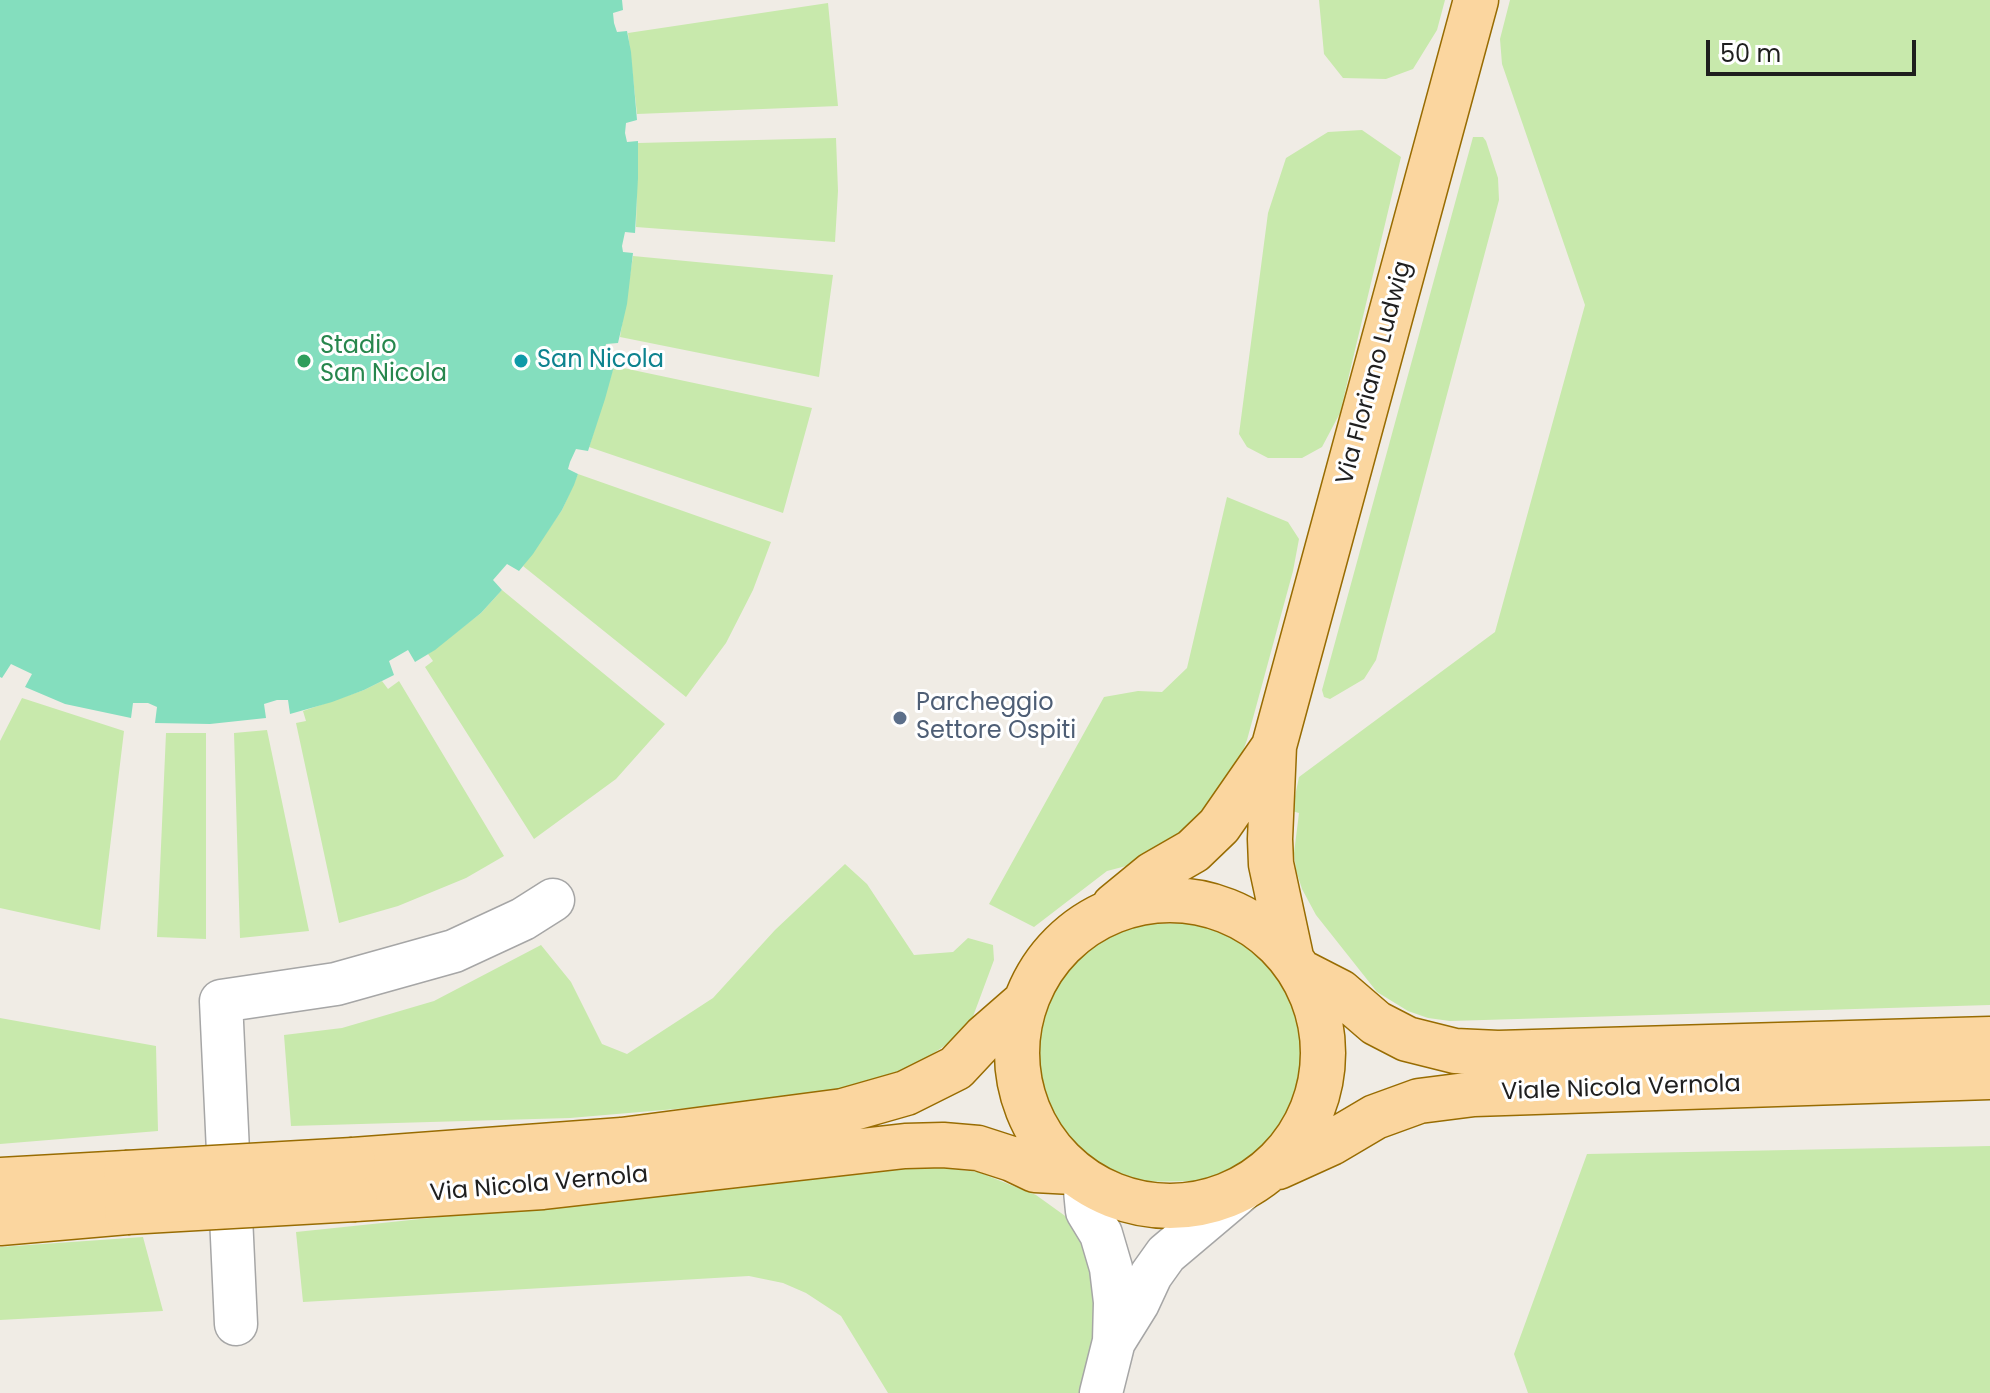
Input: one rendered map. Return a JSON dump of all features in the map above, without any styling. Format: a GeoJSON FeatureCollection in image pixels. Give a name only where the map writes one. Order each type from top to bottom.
{"type":"FeatureCollection","features":[{"type":"Feature","properties":{"kind":"main road","name":"Via Floriano Ludwig"},"geometry":{"type":"LineString","coordinates":[[1274,746],[1476,0]]}},
{"type":"Feature","properties":{"kind":"main road"},"geometry":{"type":"LineString","coordinates":[[1078,1176],[1047,1145],[1028,1113],[1018,1077],[1017,1052],[1024,1003],[1047,960],[1073,934],[1104,914],[1153,874],[1193,851],[1219,826],[1274,746]]}},
{"type":"Feature","properties":{"kind":"main road"},"geometry":{"type":"LineString","coordinates":[[1256,1180],[1298,1139],[1318,1099],[1325,1056],[1319,1012],[1296,964],[1271,864],[1274,746]]}},
{"type":"Feature","properties":{"kind":"main road"},"geometry":{"type":"LineString","coordinates":[[1104,914],[1137,903],[1160,900],[1205,903],[1238,914],[1267,933],[1296,964]]}},
{"type":"Feature","properties":{"kind":"main road","name":"Viale Nicola Vernola"},"geometry":{"type":"LineString","coordinates":[[1296,964],[1340,992],[1376,1023],[1407,1039],[1455,1051],[1498,1053],[1990,1039]]}},
{"type":"Feature","properties":{"kind":"main road","name":"Via Nicola Vernola"},"geometry":{"type":"LineString","coordinates":[[0,1180],[126,1193],[354,1180],[843,1111],[906,1093],[956,1068],[1024,1003]]}},
{"type":"Feature","properties":{"kind":"main road","name":"Viale Nicola Vernola"},"geometry":{"type":"LineString","coordinates":[[1078,1176],[1121,1198],[1162,1206],[1203,1203],[1331,1143],[1375,1117],[1419,1101],[1474,1094],[1554,1090],[1990,1077]]}},
{"type":"Feature","properties":{"kind":"main road","name":"Via Nicola Vernola"},"geometry":{"type":"LineString","coordinates":[[354,1180],[543,1187],[905,1146],[943,1145],[978,1148],[1035,1170],[1078,1176]]}},
{"type":"Feature","properties":{"kind":"main road","name":"Via Nicola Vernola"},"geometry":{"type":"LineString","coordinates":[[0,1223],[126,1193]]}},
{"type":"Feature","properties":{"kind":"street"},"geometry":{"type":"LineString","coordinates":[[236,1324],[221,1001],[336,984],[454,951],[523,919],[553,900]]}},
{"type":"Feature","properties":{"kind":"street"},"geometry":{"type":"LineString","coordinates":[[1078,1176],[1087,1211],[1101,1234],[1111,1268],[1115,1302],[1114,1341],[1101,1393]]}},
{"type":"Feature","properties":{"kind":"street"},"geometry":{"type":"LineString","coordinates":[[1114,1341],[1166,1254],[1256,1180]]}},
{"type":"Feature","properties":{"kind":"green space","name":"Stadio San Nicola"},"geometry":{"type":"Polygon","coordinates":[[[0,0],[622,0],[623,10],[613,13],[617,32],[627,31],[631,52],[637,120],[626,123],[625,133],[627,142],[638,141],[638,178],[635,233],[625,232],[622,246],[623,252],[633,253],[627,304],[618,343],[606,344],[603,359],[615,363],[605,399],[588,451],[576,449],[570,462],[568,469],[578,474],[574,485],[562,510],[533,554],[519,571],[507,564],[493,580],[502,590],[481,613],[435,650],[415,662],[408,650],[389,661],[394,675],[332,702],[290,714],[288,700],[277,700],[264,704],[266,718],[210,724],[155,723],[157,707],[148,703],[133,703],[131,718],[65,704],[25,687],[32,674],[11,664],[0,677],[0,0]]]}},
{"type":"Feature","properties":{"kind":"green space"},"geometry":{"type":"Polygon","coordinates":[[[1319,0],[1445,0],[1437,30],[1413,69],[1386,79],[1343,78],[1324,54],[1319,0]]]}},
{"type":"Feature","properties":{"kind":"green space"},"geometry":{"type":"Polygon","coordinates":[[[1510,0],[1990,0],[1990,1005],[1450,1021],[1428,1018],[1408,1011],[1377,992],[1316,915],[1302,889],[1294,853],[1299,813],[1292,811],[1299,777],[1495,632],[1585,305],[1502,64],[1500,39],[1510,0]]]}},
{"type":"Feature","properties":{"kind":"green space"},"geometry":{"type":"Polygon","coordinates":[[[828,3],[838,106],[637,114],[628,33],[828,3]]]}},
{"type":"Feature","properties":{"kind":"green space"},"geometry":{"type":"Polygon","coordinates":[[[1362,130],[1401,157],[1340,413],[1322,447],[1302,458],[1268,458],[1247,447],[1239,434],[1268,213],[1286,158],[1328,132],[1362,130]]]}},
{"type":"Feature","properties":{"kind":"green space"},"geometry":{"type":"Polygon","coordinates":[[[1473,137],[1483,137],[1486,141],[1498,178],[1499,200],[1376,660],[1364,679],[1330,699],[1324,697],[1322,690],[1473,137]]]}},
{"type":"Feature","properties":{"kind":"green space"},"geometry":{"type":"Polygon","coordinates":[[[836,138],[838,191],[835,242],[636,227],[638,143],[836,138]]]}},
{"type":"Feature","properties":{"kind":"green space"},"geometry":{"type":"Polygon","coordinates":[[[633,256],[833,275],[819,377],[620,337],[633,256]]]}},
{"type":"Feature","properties":{"kind":"green space"},"geometry":{"type":"Polygon","coordinates":[[[614,366],[812,408],[783,513],[589,447],[614,366]]]}},
{"type":"Feature","properties":{"kind":"green space"},"geometry":{"type":"Polygon","coordinates":[[[578,474],[771,542],[753,590],[726,643],[686,697],[523,566],[562,510],[578,474]]]}},
{"type":"Feature","properties":{"kind":"green space"},"geometry":{"type":"Polygon","coordinates":[[[1227,497],[1288,522],[1299,539],[1247,740],[1226,797],[1157,858],[1107,871],[1034,927],[989,904],[1104,697],[1138,691],[1162,692],[1187,668],[1227,497]]]}},
{"type":"Feature","properties":{"kind":"green space"},"geometry":{"type":"Polygon","coordinates":[[[502,590],[665,724],[616,779],[534,839],[425,667],[433,661],[428,654],[481,613],[502,590]]]}},
{"type":"Feature","properties":{"kind":"green space"},"geometry":{"type":"Polygon","coordinates":[[[382,681],[388,689],[399,681],[504,856],[466,878],[398,906],[339,923],[296,723],[306,721],[303,711],[382,681]]]}},
{"type":"Feature","properties":{"kind":"green space"},"geometry":{"type":"Polygon","coordinates":[[[22,698],[124,731],[100,930],[0,908],[0,741],[22,698]]]}},
{"type":"Feature","properties":{"kind":"green space"},"geometry":{"type":"Polygon","coordinates":[[[267,730],[309,931],[240,938],[234,733],[267,730]]]}},
{"type":"Feature","properties":{"kind":"green space"},"geometry":{"type":"Polygon","coordinates":[[[166,733],[206,733],[206,939],[157,937],[166,733]]]}},
{"type":"Feature","properties":{"kind":"green space"},"geometry":{"type":"Polygon","coordinates":[[[845,864],[867,884],[914,955],[953,952],[968,938],[993,945],[994,960],[968,1030],[910,1069],[851,1087],[734,1104],[570,1118],[291,1126],[284,1035],[342,1028],[434,1001],[541,945],[571,982],[602,1044],[627,1054],[713,998],[775,930],[845,864]]]}},
{"type":"Feature","properties":{"kind":"green space"},"geometry":{"type":"Polygon","coordinates":[[[1191,923],[1230,935],[1264,959],[1293,989],[1306,1027],[1305,1085],[1289,1130],[1253,1160],[1201,1181],[1128,1182],[1079,1161],[1054,1125],[1036,1080],[1034,1033],[1049,993],[1078,957],[1129,925],[1191,923]]]}},
{"type":"Feature","properties":{"kind":"green space"},"geometry":{"type":"Polygon","coordinates":[[[0,1018],[156,1046],[158,1131],[0,1144],[0,1018]]]}},
{"type":"Feature","properties":{"kind":"green space"},"geometry":{"type":"Polygon","coordinates":[[[1990,1146],[1990,1393],[1528,1393],[1514,1354],[1587,1154],[1990,1146]]]}},
{"type":"Feature","properties":{"kind":"green space"},"geometry":{"type":"Polygon","coordinates":[[[927,1166],[978,1172],[1036,1195],[1068,1218],[1090,1247],[1100,1330],[1080,1393],[888,1393],[841,1316],[806,1293],[783,1283],[749,1276],[303,1302],[296,1232],[927,1166]]]}},
{"type":"Feature","properties":{"kind":"green space"},"geometry":{"type":"Polygon","coordinates":[[[143,1237],[163,1311],[0,1320],[0,1247],[143,1237]]]}},
{"type":"Feature","properties":{"kind":"place","name":"Stadio San Nicola"},"geometry":{"type":"Point","coordinates":[304,361]}},
{"type":"Feature","properties":{"kind":"place","name":"San Nicola"},"geometry":{"type":"Point","coordinates":[521,361]}},
{"type":"Feature","properties":{"kind":"place","name":"Parcheggio Settore Ospiti"},"geometry":{"type":"Point","coordinates":[900,718]}}]}
